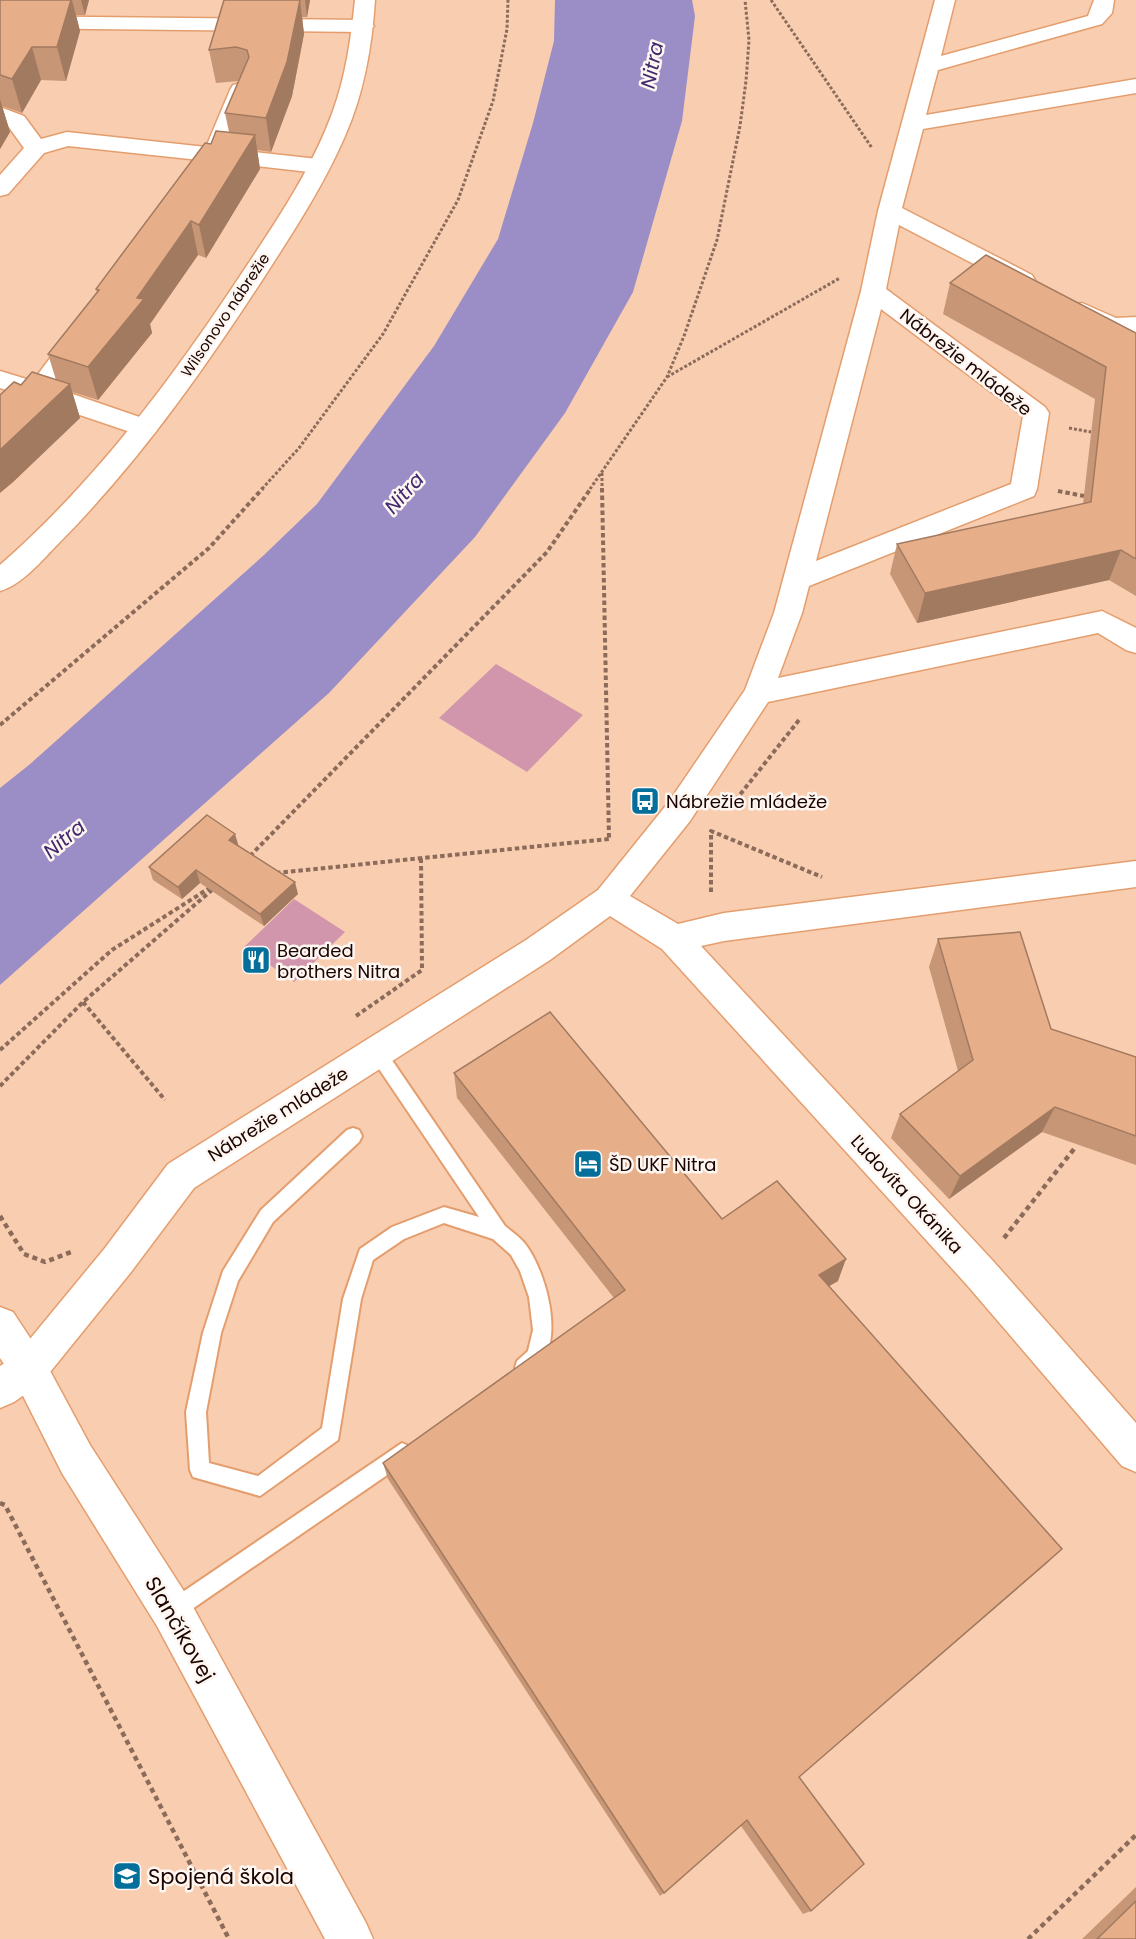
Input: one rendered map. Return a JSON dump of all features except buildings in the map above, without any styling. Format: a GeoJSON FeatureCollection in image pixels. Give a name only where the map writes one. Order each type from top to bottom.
{"type":"FeatureCollection","features":[{"type":"Feature","properties":{"kind":"street","name":"Wilsonovo nábrežie"},"geometry":{"type":"LineString","coordinates":[[0,581],[29,557],[96,488],[145,429],[220,326],[298,206],[350,91],[363,26],[365,0]]}},
{"type":"Feature","properties":{"kind":"street","name":"Nábrežie mládeže"},"geometry":{"type":"LineString","coordinates":[[15,1379],[118,1260],[181,1176],[538,950],[609,899],[678,812],[758,693],[799,579],[873,291],[893,198],[945,0]]}},
{"type":"Feature","properties":{"kind":"street"},"geometry":{"type":"LineString","coordinates":[[928,66],[1095,20],[1101,13],[1104,0]]}},
{"type":"Feature","properties":{"kind":"street"},"geometry":{"type":"LineString","coordinates":[[0,22],[363,26]]}},
{"type":"Feature","properties":{"kind":"street"},"geometry":{"type":"LineString","coordinates":[[912,124],[1136,86]]}},
{"type":"Feature","properties":{"kind":"street"},"geometry":{"type":"LineString","coordinates":[[186,192],[215,154],[241,90]]}},
{"type":"Feature","properties":{"kind":"street"},"geometry":{"type":"LineString","coordinates":[[0,114],[16,122],[36,148]]}},
{"type":"Feature","properties":{"kind":"street"},"geometry":{"type":"LineString","coordinates":[[0,189],[36,148],[67,139],[318,166]]}},
{"type":"Feature","properties":{"kind":"street"},"geometry":{"type":"LineString","coordinates":[[893,198],[1049,294],[1113,326],[1136,325]]}},
{"type":"Feature","properties":{"kind":"street","name":"Nábrežie mládeže"},"geometry":{"type":"LineString","coordinates":[[799,579],[1024,489],[1036,413],[873,291]]}},
{"type":"Feature","properties":{"kind":"street"},"geometry":{"type":"LineString","coordinates":[[39,392],[95,316]]}},
{"type":"Feature","properties":{"kind":"street"},"geometry":{"type":"LineString","coordinates":[[0,379],[145,429]]}},
{"type":"Feature","properties":{"kind":"street"},"geometry":{"type":"LineString","coordinates":[[758,693],[1102,622],[1136,642]]}},
{"type":"Feature","properties":{"kind":"street"},"geometry":{"type":"LineString","coordinates":[[674,939],[724,927],[1136,874]]}},
{"type":"Feature","properties":{"kind":"street","name":"Ľudovíta Okánika"},"geometry":{"type":"LineString","coordinates":[[609,899],[674,939],[980,1273],[1136,1452]]}},
{"type":"Feature","properties":{"kind":"street","name":"Slančíkovej"},"geometry":{"type":"LineString","coordinates":[[0,1325],[15,1379],[76,1459],[172,1611],[350,1939]]}},
{"type":"Feature","properties":{"kind":"lane"},"geometry":{"type":"LineString","coordinates":[[376,1052],[499,1232],[522,1253],[543,1313],[541,1346],[531,1364],[511,1377]]}},
{"type":"Feature","properties":{"kind":"lane"},"geometry":{"type":"LineString","coordinates":[[353,1136],[267,1216],[230,1277],[212,1333],[196,1412],[200,1470],[260,1486],[331,1434],[352,1299],[366,1255],[398,1233],[444,1215],[499,1232]]}},
{"type":"Feature","properties":{"kind":"lane"},"geometry":{"type":"LineString","coordinates":[[172,1611],[413,1445]]}},
{"type":"Feature","properties":{"kind":"path"},"geometry":{"type":"LineString","coordinates":[[0,726],[209,548],[299,448],[383,334],[458,200],[493,101],[507,29],[508,0]]}},
{"type":"Feature","properties":{"kind":"path"},"geometry":{"type":"LineString","coordinates":[[248,857],[547,552],[667,377],[684,336],[720,229],[740,126],[746,81],[749,40],[745,0]]}},
{"type":"Feature","properties":{"kind":"path"},"geometry":{"type":"LineString","coordinates":[[771,0],[893,198]]}},
{"type":"Feature","properties":{"kind":"path"},"geometry":{"type":"LineString","coordinates":[[667,377],[881,255]]}},
{"type":"Feature","properties":{"kind":"path"},"geometry":{"type":"LineString","coordinates":[[602,472],[609,839]]}},
{"type":"Feature","properties":{"kind":"path"},"geometry":{"type":"LineString","coordinates":[[725,813],[832,678]]}},
{"type":"Feature","properties":{"kind":"path"},"geometry":{"type":"LineString","coordinates":[[704,840],[718,822]]}},
{"type":"Feature","properties":{"kind":"path"},"geometry":{"type":"LineString","coordinates":[[711,831],[829,880]]}},
{"type":"Feature","properties":{"kind":"path"},"geometry":{"type":"LineString","coordinates":[[711,831],[711,899]]}},
{"type":"Feature","properties":{"kind":"path"},"geometry":{"type":"LineString","coordinates":[[271,873],[660,834]]}},
{"type":"Feature","properties":{"kind":"path"},"geometry":{"type":"LineString","coordinates":[[348,1021],[422,970],[421,858]]}},
{"type":"Feature","properties":{"kind":"path"},"geometry":{"type":"LineString","coordinates":[[0,1050],[112,950],[216,885],[83,1002],[0,1086]]}},
{"type":"Feature","properties":{"kind":"path"},"geometry":{"type":"LineString","coordinates":[[83,1002],[165,1100]]}},
{"type":"Feature","properties":{"kind":"path"},"geometry":{"type":"LineString","coordinates":[[980,1273],[989,1257],[1074,1149]]}},
{"type":"Feature","properties":{"kind":"path"},"geometry":{"type":"LineString","coordinates":[[0,1216],[24,1254],[45,1262],[75,1251]]}},
{"type":"Feature","properties":{"kind":"path"},"geometry":{"type":"LineString","coordinates":[[0,1503],[5,1505],[229,1939]]}},
{"type":"Feature","properties":{"kind":"path"},"geometry":{"type":"LineString","coordinates":[[1028,1939],[1136,1835]]}},
{"type":"Feature","properties":{"kind":"shaded area"},"geometry":{"type":"Polygon","coordinates":[[[496,664],[583,715],[527,772],[439,718],[496,664]]]}},
{"type":"Feature","properties":{"kind":"shaded area"},"geometry":{"type":"Polygon","coordinates":[[[294,899],[345,932],[294,982],[244,947],[294,899]]]}},
{"type":"Feature","properties":{"kind":"water","name":"Nitra"},"geometry":{"type":"Polygon","coordinates":[[[555,0],[692,0],[695,16],[682,121],[633,292],[565,413],[475,537],[329,693],[0,985],[0,788],[29,765],[264,555],[317,504],[434,346],[498,239],[533,123],[554,41],[555,0]]]}},
{"type":"Feature","properties":{"kind":"place","name":"Nábrežie mládeže"},"geometry":{"type":"Point","coordinates":[645,801]}},
{"type":"Feature","properties":{"kind":"place","name":"Bearded brothers Nitra"},"geometry":{"type":"Point","coordinates":[256,960]}},
{"type":"Feature","properties":{"kind":"place","name":"ŠD UKF Nitra"},"geometry":{"type":"Point","coordinates":[588,1164]}},
{"type":"Feature","properties":{"kind":"place","name":"Spojená škola"},"geometry":{"type":"Point","coordinates":[127,1876]}}]}
